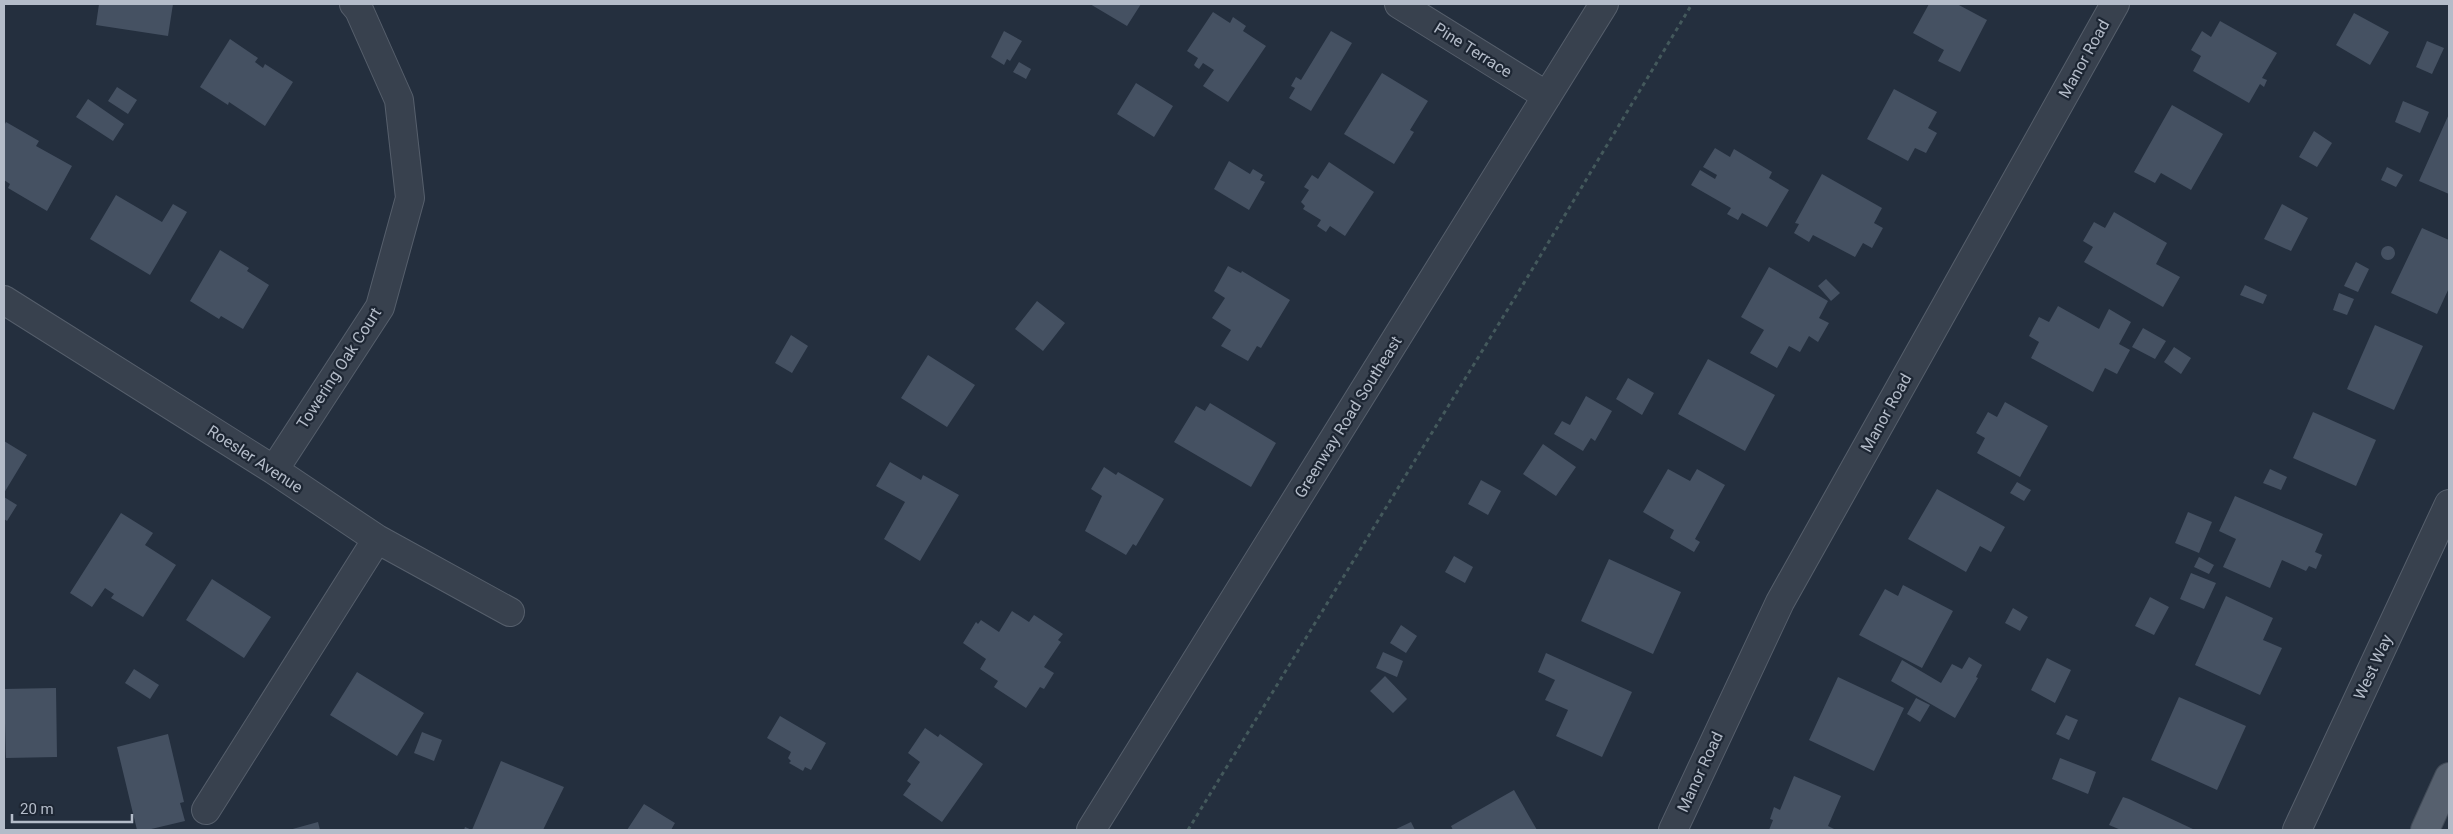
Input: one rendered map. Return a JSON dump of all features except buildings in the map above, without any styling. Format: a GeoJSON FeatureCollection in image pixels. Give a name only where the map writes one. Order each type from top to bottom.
{"type":"FeatureCollection","features":[{"type":"Feature","properties":{"kind":"main road"},"geometry":{"type":"LineString","coordinates":[[2425,830],[2449,777]]}},
{"type":"Feature","properties":{"kind":"street","name":"Towering Oak Court"},"geometry":{"type":"LineString","coordinates":[[274,470],[380,307],[410,198],[399,100],[359,10],[354,4]]}},
{"type":"Feature","properties":{"kind":"street","name":"Pine Terrace"},"geometry":{"type":"LineString","coordinates":[[1399,4],[1547,96]]}},
{"type":"Feature","properties":{"kind":"street","name":"Greenway Road Southeast"},"geometry":{"type":"LineString","coordinates":[[1091,830],[1604,4]]}},
{"type":"Feature","properties":{"kind":"street","name":"Manor Road"},"geometry":{"type":"LineString","coordinates":[[1673,830],[1780,602],[2115,4]]}},
{"type":"Feature","properties":{"kind":"street","name":"Roesler Avenue"},"geometry":{"type":"LineString","coordinates":[[4,300],[274,470],[377,539],[510,612]]}},
{"type":"Feature","properties":{"kind":"street","name":"West Way"},"geometry":{"type":"LineString","coordinates":[[2296,830],[2449,504]]}},
{"type":"Feature","properties":{"kind":"street"},"geometry":{"type":"LineString","coordinates":[[206,810],[377,539]]}},
{"type":"Feature","properties":{"kind":"path"},"geometry":{"type":"LineString","coordinates":[[1188,830],[1530,273],[1692,4]]}}]}
